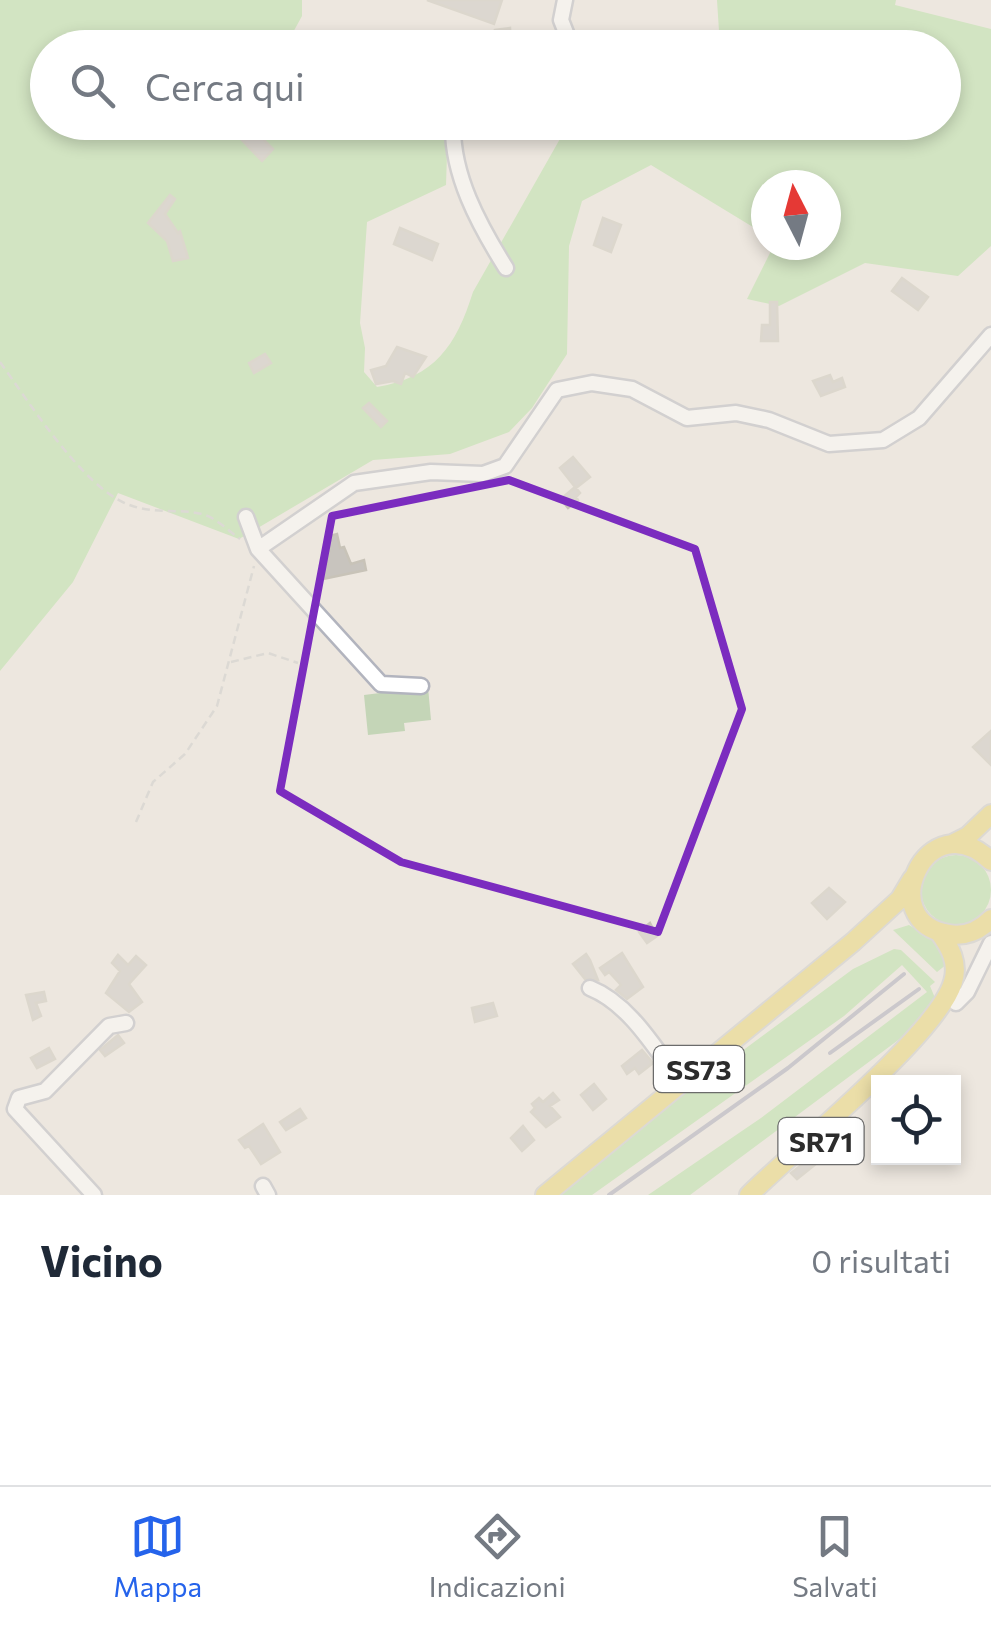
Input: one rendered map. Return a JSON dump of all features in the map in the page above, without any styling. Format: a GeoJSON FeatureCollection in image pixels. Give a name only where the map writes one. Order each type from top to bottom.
{"type":"FeatureCollection","features":[{"type":"Feature","properties":{"kind":"main road"},"geometry":{"type":"LineString","coordinates":[[950,845],[968,836],[991,814]]}},
{"type":"Feature","properties":{"kind":"main road"},"geometry":{"type":"LineString","coordinates":[[950,845],[973,848],[991,861]]}},
{"type":"Feature","properties":{"kind":"main road","name":"SS73"},"geometry":{"type":"LineString","coordinates":[[545,1195],[853,942],[900,898],[926,856],[950,845]]}},
{"type":"Feature","properties":{"kind":"main road"},"geometry":{"type":"LineString","coordinates":[[912,879],[914,909],[931,927]]}},
{"type":"Feature","properties":{"kind":"main road","name":"SS73"},"geometry":{"type":"LineString","coordinates":[[853,942],[900,918],[912,917],[952,936],[987,930]]}},
{"type":"Feature","properties":{"kind":"main road","name":"SR71"},"geometry":{"type":"LineString","coordinates":[[749,1195],[910,1042],[946,998],[955,967],[948,945],[931,927]]}},
{"type":"Feature","properties":{"kind":"main road","name":"SR71"},"geometry":{"type":"LineString","coordinates":[[889,1075],[942,1023],[956,1003],[966,948],[987,930]]}},
{"type":"Feature","properties":{"kind":"main road","name":"SR71"},"geometry":{"type":"LineString","coordinates":[[762,1195],[871,1092]]}},
{"type":"Feature","properties":{"kind":"street"},"geometry":{"type":"LineString","coordinates":[[564,30],[560,20],[565,0]]}},
{"type":"Feature","properties":{"kind":"street"},"geometry":{"type":"LineString","coordinates":[[455,140],[469,200],[506,268]]}},
{"type":"Feature","properties":{"kind":"street"},"geometry":{"type":"LineString","coordinates":[[258,550],[354,483],[432,472],[483,474],[506,466],[557,390],[592,382],[632,390],[687,418],[736,413],[769,420],[829,444],[883,440],[919,418],[991,335]]}},
{"type":"Feature","properties":{"kind":"street"},"geometry":{"type":"LineString","coordinates":[[246,516],[258,550],[382,684],[421,686]]}},
{"type":"Feature","properties":{"kind":"street"},"geometry":{"type":"LineString","coordinates":[[590,988],[607,994],[682,1083]]}},
{"type":"Feature","properties":{"kind":"street"},"geometry":{"type":"LineString","coordinates":[[94,1195],[14,1109],[19,1098],[45,1091],[109,1026],[126,1024]]}},
{"type":"Feature","properties":{"kind":"path"},"geometry":{"type":"LineString","coordinates":[[0,362],[41,419],[100,489],[124,503],[153,512],[204,514],[258,550],[217,706],[185,754],[154,782],[136,822]]}},
{"type":"Feature","properties":{"kind":"path"},"geometry":{"type":"LineString","coordinates":[[230,662],[268,653],[298,663]]}},
{"type":"Feature","properties":{"kind":"highlighted area"},"geometry":{"type":"Polygon","coordinates":[[[509,480],[695,549],[742,709],[658,932],[401,862],[280,791],[332,516],[509,480]]]}},
{"type":"Feature","properties":{"kind":"green space"},"geometry":{"type":"Polygon","coordinates":[[[0,0],[302,0],[302,16],[294,30],[30,30],[30,140],[447,140],[446,185],[367,222],[360,323],[364,372],[377,387],[414,376],[450,343],[473,292],[559,140],[961,140],[961,30],[719,30],[717,0],[896,0],[895,5],[991,29],[991,246],[958,276],[865,263],[779,306],[747,299],[766,260],[841,260],[841,170],[751,170],[751,226],[651,165],[582,201],[569,246],[567,354],[532,408],[509,432],[450,454],[373,460],[239,539],[118,493],[73,582],[0,671],[0,0]]]}},
{"type":"Feature","properties":{"kind":"green space"},"geometry":{"type":"Polygon","coordinates":[[[428,687],[431,720],[404,723],[405,731],[368,735],[364,695],[428,687]]]}},
{"type":"Feature","properties":{"kind":"green space"},"geometry":{"type":"Polygon","coordinates":[[[956,855],[981,865],[991,890],[981,915],[956,925],[931,915],[921,890],[931,865],[956,855]]]}},
{"type":"Feature","properties":{"kind":"green space"},"geometry":{"type":"Polygon","coordinates":[[[909,925],[940,944],[947,964],[937,972],[893,930],[909,925]]]}},
{"type":"Feature","properties":{"kind":"green space"},"geometry":{"type":"Polygon","coordinates":[[[894,949],[901,950],[935,982],[930,986],[935,998],[932,1007],[905,1035],[690,1195],[648,1195],[761,1118],[927,992],[902,965],[844,1016],[592,1195],[558,1195],[626,1137],[853,969],[894,949]]]}},
{"type":"Feature","properties":{"kind":"building"},"geometry":{"type":"Polygon","coordinates":[[[427,0],[502,0],[494,24],[427,0]]]}},
{"type":"Feature","properties":{"kind":"building"},"geometry":{"type":"Polygon","coordinates":[[[242,140],[264,140],[273,149],[262,161],[242,140]]]}},
{"type":"Feature","properties":{"kind":"building"},"geometry":{"type":"Polygon","coordinates":[[[170,195],[175,199],[165,214],[180,231],[188,258],[173,261],[167,241],[148,223],[170,195]]]}},
{"type":"Feature","properties":{"kind":"building"},"geometry":{"type":"Polygon","coordinates":[[[603,218],[621,225],[611,252],[594,245],[603,218]]]}},
{"type":"Feature","properties":{"kind":"building"},"geometry":{"type":"Polygon","coordinates":[[[400,228],[438,244],[432,260],[394,244],[400,228]]]}},
{"type":"Feature","properties":{"kind":"building"},"geometry":{"type":"Polygon","coordinates":[[[902,278],[928,297],[918,310],[892,291],[902,278]]]}},
{"type":"Feature","properties":{"kind":"building"},"geometry":{"type":"Polygon","coordinates":[[[770,302],[777,302],[778,341],[761,341],[762,325],[770,325],[770,302]]]}},
{"type":"Feature","properties":{"kind":"building"},"geometry":{"type":"Polygon","coordinates":[[[397,347],[426,357],[413,377],[405,373],[401,384],[376,384],[371,370],[386,366],[397,347]]]}},
{"type":"Feature","properties":{"kind":"building"},"geometry":{"type":"Polygon","coordinates":[[[265,354],[271,363],[254,373],[249,363],[265,354]]]}},
{"type":"Feature","properties":{"kind":"building"},"geometry":{"type":"Polygon","coordinates":[[[830,375],[833,382],[842,378],[845,387],[821,396],[813,381],[830,375]]]}},
{"type":"Feature","properties":{"kind":"building"},"geometry":{"type":"Polygon","coordinates":[[[369,403],[387,421],[381,427],[363,408],[369,403]]]}},
{"type":"Feature","properties":{"kind":"building"},"geometry":{"type":"Polygon","coordinates":[[[573,457],[590,477],[576,488],[580,493],[578,500],[568,508],[561,499],[575,487],[560,468],[573,457]]]}},
{"type":"Feature","properties":{"kind":"building"},"geometry":{"type":"Polygon","coordinates":[[[337,534],[340,548],[344,547],[351,564],[364,560],[366,570],[323,579],[320,566],[327,564],[324,551],[329,551],[326,537],[337,534]]]}},
{"type":"Feature","properties":{"kind":"building"},"geometry":{"type":"Polygon","coordinates":[[[991,731],[991,765],[973,747],[991,731]]]}},
{"type":"Feature","properties":{"kind":"building"},"geometry":{"type":"Polygon","coordinates":[[[829,888],[845,902],[827,919],[812,903],[829,888]]]}},
{"type":"Feature","properties":{"kind":"building"},"geometry":{"type":"Polygon","coordinates":[[[650,923],[657,936],[647,943],[639,932],[650,923]]]}},
{"type":"Feature","properties":{"kind":"building"},"geometry":{"type":"Polygon","coordinates":[[[622,953],[643,987],[627,999],[616,990],[621,985],[600,968],[622,953]]]}},
{"type":"Feature","properties":{"kind":"building"},"geometry":{"type":"Polygon","coordinates":[[[586,954],[598,980],[585,979],[573,964],[586,954]]]}},
{"type":"Feature","properties":{"kind":"building"},"geometry":{"type":"Polygon","coordinates":[[[118,955],[128,965],[136,956],[146,965],[129,984],[142,1002],[129,1012],[106,993],[120,971],[112,963],[118,955]]]}},
{"type":"Feature","properties":{"kind":"building"},"geometry":{"type":"Polygon","coordinates":[[[44,992],[46,1001],[36,1003],[41,1016],[33,1020],[26,995],[44,992]]]}},
{"type":"Feature","properties":{"kind":"building"},"geometry":{"type":"Polygon","coordinates":[[[493,1003],[497,1016],[475,1022],[472,1008],[493,1003]]]}},
{"type":"Feature","properties":{"kind":"building"},"geometry":{"type":"Polygon","coordinates":[[[118,1035],[124,1043],[105,1056],[100,1050],[118,1035]]]}},
{"type":"Feature","properties":{"kind":"building"},"geometry":{"type":"Polygon","coordinates":[[[49,1048],[55,1059],[37,1068],[31,1058],[49,1048]]]}},
{"type":"Feature","properties":{"kind":"building"},"geometry":{"type":"Polygon","coordinates":[[[642,1050],[653,1063],[639,1074],[635,1068],[627,1074],[622,1066],[642,1050]]]}},
{"type":"Feature","properties":{"kind":"building"},"geometry":{"type":"Polygon","coordinates":[[[594,1084],[606,1099],[593,1110],[581,1095],[594,1084]]]}},
{"type":"Feature","properties":{"kind":"building"},"geometry":{"type":"Polygon","coordinates":[[[553,1093],[559,1100],[550,1106],[560,1117],[546,1127],[531,1112],[535,1108],[532,1104],[539,1098],[543,1102],[553,1093]]]}},
{"type":"Feature","properties":{"kind":"building"},"geometry":{"type":"Polygon","coordinates":[[[300,1109],[306,1118],[286,1130],[280,1122],[300,1109]]]}},
{"type":"Feature","properties":{"kind":"building"},"geometry":{"type":"Polygon","coordinates":[[[263,1124],[280,1152],[261,1164],[249,1146],[245,1148],[239,1140],[263,1124]]]}},
{"type":"Feature","properties":{"kind":"building"},"geometry":{"type":"Polygon","coordinates":[[[523,1126],[534,1140],[522,1151],[511,1138],[523,1126]]]}},
{"type":"Feature","properties":{"kind":"building"},"geometry":{"type":"Polygon","coordinates":[[[827,1145],[832,1151],[797,1179],[791,1173],[827,1145]]]}},
{"type":"Feature","properties":{"kind":"railway"},"geometry":{"type":"LineString","coordinates":[[609,1195],[788,1068],[904,974]]}},
{"type":"Feature","properties":{"kind":"railway"},"geometry":{"type":"LineString","coordinates":[[830,1053],[919,989]]}}]}
